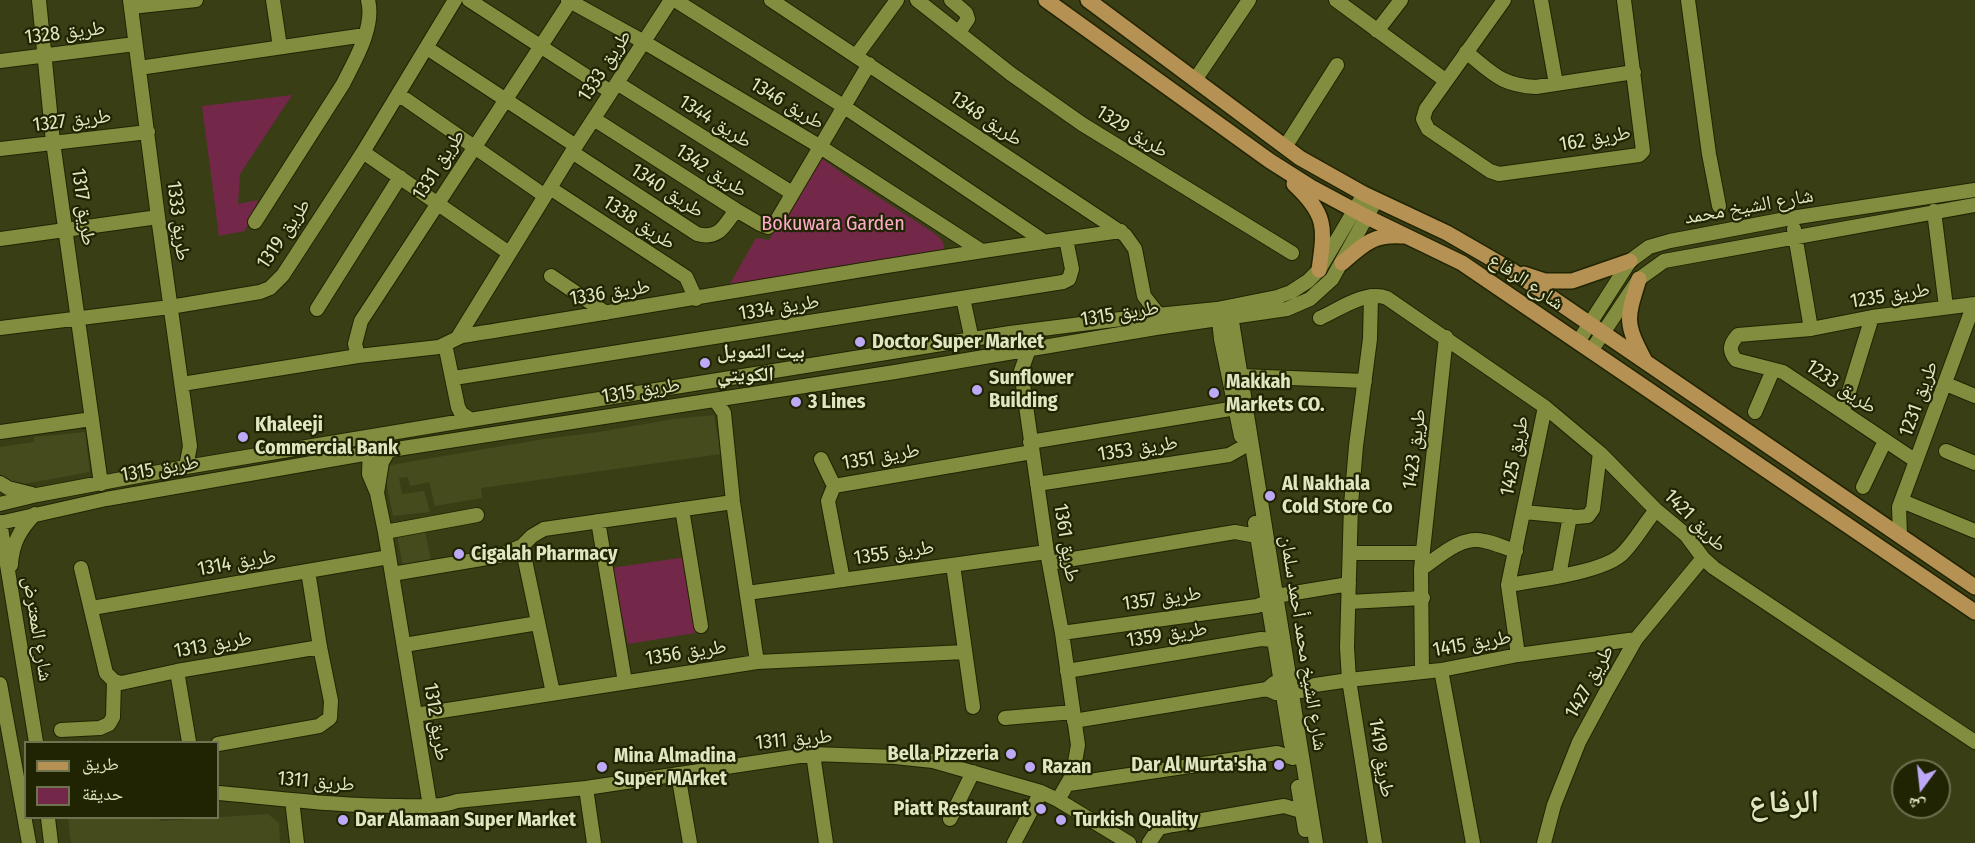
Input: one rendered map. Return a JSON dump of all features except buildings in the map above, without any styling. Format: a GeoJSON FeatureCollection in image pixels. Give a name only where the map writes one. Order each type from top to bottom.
{"type":"FeatureCollection","features":[{"type":"Feature","properties":{"kind":"main road","name":"شارع الرفاع"},"geometry":{"type":"LineString","coordinates":[[1046,0],[1270,161],[1311,187],[1361,214],[1462,263],[1975,612]]}},
{"type":"Feature","properties":{"kind":"main road","name":"شارع الرفاع"},"geometry":{"type":"LineString","coordinates":[[1088,0],[1300,158],[1370,197],[1447,233],[1511,270],[1975,587]]}},
{"type":"Feature","properties":{"kind":"main road"},"geometry":{"type":"LineString","coordinates":[[1270,161],[1308,197],[1319,212],[1323,236],[1319,270]]}},
{"type":"Feature","properties":{"kind":"main road"},"geometry":{"type":"LineString","coordinates":[[1342,263],[1365,243],[1376,237],[1388,235],[1410,237]]}},
{"type":"Feature","properties":{"kind":"main road"},"geometry":{"type":"LineString","coordinates":[[1511,270],[1561,282],[1594,275],[1630,261]]}},
{"type":"Feature","properties":{"kind":"main road"},"geometry":{"type":"LineString","coordinates":[[1639,279],[1630,309],[1629,326],[1647,364]]}},
{"type":"Feature","properties":{"kind":"street","name":"طريق 1317"},"geometry":{"type":"LineString","coordinates":[[39,0],[53,142],[101,484]]}},
{"type":"Feature","properties":{"kind":"street"},"geometry":{"type":"LineString","coordinates":[[130,4],[196,0]]}},
{"type":"Feature","properties":{"kind":"street"},"geometry":{"type":"LineString","coordinates":[[273,0],[280,47]]}},
{"type":"Feature","properties":{"kind":"street"},"geometry":{"type":"LineString","coordinates":[[255,222],[343,84],[365,35],[370,14],[368,0]]}},
{"type":"Feature","properties":{"kind":"street","name":"طريق 1319"},"geometry":{"type":"LineString","coordinates":[[0,328],[170,307],[260,292],[275,284],[363,152],[455,0]]}},
{"type":"Feature","properties":{"kind":"street","name":"طريق 1344"},"geometry":{"type":"LineString","coordinates":[[470,0],[540,46],[614,87],[792,193]]}},
{"type":"Feature","properties":{"kind":"street","name":"طريق 1331"},"geometry":{"type":"LineString","coordinates":[[358,356],[354,344],[361,321],[570,0]]}},
{"type":"Feature","properties":{"kind":"street","name":"طريق 1346"},"geometry":{"type":"LineString","coordinates":[[570,0],[819,146],[981,250]]}},
{"type":"Feature","properties":{"kind":"street"},"geometry":{"type":"LineString","coordinates":[[673,0],[843,105],[1045,242]]}},
{"type":"Feature","properties":{"kind":"street","name":"طريق 1333"},"geometry":{"type":"LineString","coordinates":[[458,337],[574,149],[673,0]]}},
{"type":"Feature","properties":{"kind":"street","name":"طريق 1348"},"geometry":{"type":"LineString","coordinates":[[771,0],[1121,231],[1130,239],[1135,249],[1144,296],[1141,304],[1153,319]]}},
{"type":"Feature","properties":{"kind":"street"},"geometry":{"type":"LineString","coordinates":[[856,56],[897,0]]}},
{"type":"Feature","properties":{"kind":"street","name":"طريق 1329"},"geometry":{"type":"LineString","coordinates":[[917,0],[1011,74],[1082,124],[1292,253]]}},
{"type":"Feature","properties":{"kind":"street"},"geometry":{"type":"LineString","coordinates":[[951,0],[966,12],[968,19],[959,32]]}},
{"type":"Feature","properties":{"kind":"street"},"geometry":{"type":"LineString","coordinates":[[1195,80],[1249,0]]}},
{"type":"Feature","properties":{"kind":"street"},"geometry":{"type":"LineString","coordinates":[[1336,0],[1445,80],[1504,0]]}},
{"type":"Feature","properties":{"kind":"street"},"geometry":{"type":"LineString","coordinates":[[1377,31],[1401,0]]}},
{"type":"Feature","properties":{"kind":"street"},"geometry":{"type":"LineString","coordinates":[[1541,0],[1556,84]]}},
{"type":"Feature","properties":{"kind":"street","name":"طريق 162"},"geometry":{"type":"LineString","coordinates":[[1445,80],[1426,109],[1423,119],[1428,129],[1490,171],[1499,174],[1639,154],[1643,151],[1644,145],[1624,0]]}},
{"type":"Feature","properties":{"kind":"street"},"geometry":{"type":"LineString","coordinates":[[1688,0],[1709,154],[1719,206]]}},
{"type":"Feature","properties":{"kind":"street","name":"طريق 1333"},"geometry":{"type":"LineString","coordinates":[[130,4],[190,446],[186,467]]}},
{"type":"Feature","properties":{"kind":"street"},"geometry":{"type":"LineString","coordinates":[[139,68],[365,35]]}},
{"type":"Feature","properties":{"kind":"street","name":"طريق 1328"},"geometry":{"type":"LineString","coordinates":[[0,61],[135,44]]}},
{"type":"Feature","properties":{"kind":"street","name":"طريق 1340"},"geometry":{"type":"LineString","coordinates":[[427,48],[506,99],[697,234],[708,237],[720,232],[736,210]]}},
{"type":"Feature","properties":{"kind":"street"},"geometry":{"type":"LineString","coordinates":[[1466,52],[1505,83],[1536,87],[1634,72]]}},
{"type":"Feature","properties":{"kind":"street","name":"طريق 1342"},"geometry":{"type":"LineString","coordinates":[[594,119],[736,210],[768,227],[777,220],[869,64]]}},
{"type":"Feature","properties":{"kind":"street"},"geometry":{"type":"LineString","coordinates":[[1285,147],[1337,65]]}},
{"type":"Feature","properties":{"kind":"street","name":"طريق 1338"},"geometry":{"type":"LineString","coordinates":[[398,94],[475,146],[686,277],[696,299]]}},
{"type":"Feature","properties":{"kind":"street","name":"طريق 1327"},"geometry":{"type":"LineString","coordinates":[[0,149],[148,132]]}},
{"type":"Feature","properties":{"kind":"street"},"geometry":{"type":"LineString","coordinates":[[363,152],[509,253]]}},
{"type":"Feature","properties":{"kind":"street","name":"طريق 1331"},"geometry":{"type":"LineString","coordinates":[[317,309],[400,177]]}},
{"type":"Feature","properties":{"kind":"street","name":"شارع الشيخ محمد"},"geometry":{"type":"LineString","coordinates":[[1585,347],[1597,328],[1630,261],[1649,247],[1791,218],[1975,190]]}},
{"type":"Feature","properties":{"kind":"street","name":"طريق 1315"},"geometry":{"type":"LineString","coordinates":[[0,504],[186,467],[972,340],[1153,319],[1224,313],[1260,313],[1287,309],[1310,299],[1332,279],[1342,263],[1370,197]]}},
{"type":"Feature","properties":{"kind":"street","name":"شارع الشيخ محمد"},"geometry":{"type":"LineString","coordinates":[[1597,328],[1639,279],[1664,261],[1975,205]]}},
{"type":"Feature","properties":{"kind":"street"},"geometry":{"type":"LineString","coordinates":[[1934,212],[1946,307]]}},
{"type":"Feature","properties":{"kind":"street","name":"طريق 1315"},"geometry":{"type":"LineString","coordinates":[[0,523],[191,483],[1002,354],[1153,319],[1181,324],[1291,292],[1308,281],[1319,270],[1361,214]]}},
{"type":"Feature","properties":{"kind":"street"},"geometry":{"type":"LineString","coordinates":[[0,239],[158,217]]}},
{"type":"Feature","properties":{"kind":"street"},"geometry":{"type":"LineString","coordinates":[[1791,218],[1811,329]]}},
{"type":"Feature","properties":{"kind":"street","name":"طريق 1336"},"geometry":{"type":"LineString","coordinates":[[182,384],[446,344],[458,337],[981,250],[1121,231]]}},
{"type":"Feature","properties":{"kind":"street","name":"طريق 1334"},"geometry":{"type":"LineString","coordinates":[[454,378],[1066,281],[1071,276],[1072,269],[1066,238]]}},
{"type":"Feature","properties":{"kind":"street"},"geometry":{"type":"LineString","coordinates":[[550,276],[606,313]]}},
{"type":"Feature","properties":{"kind":"street"},"geometry":{"type":"LineString","coordinates":[[1320,318],[1371,296],[1370,339],[1356,446],[1350,553],[1348,680]]}},
{"type":"Feature","properties":{"kind":"street","name":"طريق 1421"},"geometry":{"type":"LineString","coordinates":[[1371,296],[1387,298],[1545,407],[1600,453],[1656,510],[1686,535],[1703,558],[1714,568],[1975,742]]}},
{"type":"Feature","properties":{"kind":"street"},"geometry":{"type":"LineString","coordinates":[[963,298],[972,340]]}},
{"type":"Feature","properties":{"kind":"street","name":"طريق 1235"},"geometry":{"type":"LineString","coordinates":[[1731,342],[1738,335],[1811,329],[1872,317],[1975,304]]}},
{"type":"Feature","properties":{"kind":"street","name":"طريق 1231"},"geometry":{"type":"LineString","coordinates":[[1900,535],[1901,504],[1975,304]]}},
{"type":"Feature","properties":{"kind":"street","name":"شارع الشيخ محمد أحمد سلمان"},"geometry":{"type":"LineString","coordinates":[[1224,313],[1221,339],[1236,408],[1257,536],[1271,599],[1273,640],[1286,685],[1293,758],[1307,843]]}},
{"type":"Feature","properties":{"kind":"street","name":"شارع الشيخ محمد أحمد سلمان"},"geometry":{"type":"LineString","coordinates":[[1224,313],[1237,343],[1271,599],[1316,843]]}},
{"type":"Feature","properties":{"kind":"street"},"geometry":{"type":"LineString","coordinates":[[1237,343],[1242,327],[1260,313]]}},
{"type":"Feature","properties":{"kind":"street"},"geometry":{"type":"LineString","coordinates":[[1843,411],[1872,317]]}},
{"type":"Feature","properties":{"kind":"street"},"geometry":{"type":"LineString","coordinates":[[1181,324],[1202,328],[1221,339]]}},
{"type":"Feature","properties":{"kind":"street","name":"طريق 1423"},"geometry":{"type":"LineString","coordinates":[[1422,672],[1422,553],[1446,337]]}},
{"type":"Feature","properties":{"kind":"street","name":"طريق 1233"},"geometry":{"type":"LineString","coordinates":[[1731,342],[1730,350],[1736,360],[1783,372],[1916,461]]}},
{"type":"Feature","properties":{"kind":"street"},"geometry":{"type":"LineString","coordinates":[[446,344],[457,401],[461,413],[471,420]]}},
{"type":"Feature","properties":{"kind":"street","name":"طريق 1361"},"geometry":{"type":"LineString","coordinates":[[1029,349],[1021,371],[1048,557],[1062,633],[1077,755],[1069,784],[1058,800]]}},
{"type":"Feature","properties":{"kind":"street"},"geometry":{"type":"LineString","coordinates":[[1002,354],[1021,371]]}},
{"type":"Feature","properties":{"kind":"street","name":"طريق 1233"},"geometry":{"type":"LineString","coordinates":[[1755,412],[1773,370]]}},
{"type":"Feature","properties":{"kind":"street"},"geometry":{"type":"LineString","coordinates":[[1241,376],[1365,381]]}},
{"type":"Feature","properties":{"kind":"street"},"geometry":{"type":"LineString","coordinates":[[1946,384],[1975,396]]}},
{"type":"Feature","properties":{"kind":"street"},"geometry":{"type":"LineString","coordinates":[[715,400],[724,413],[733,502],[758,662]]}},
{"type":"Feature","properties":{"kind":"street"},"geometry":{"type":"LineString","coordinates":[[451,423],[457,401]]}},
{"type":"Feature","properties":{"kind":"street","name":"طريق 1425"},"geometry":{"type":"LineString","coordinates":[[1518,655],[1508,585],[1545,407]]}},
{"type":"Feature","properties":{"kind":"street","name":"طريق 1351"},"geometry":{"type":"LineString","coordinates":[[843,580],[828,501],[834,486],[1236,408]]}},
{"type":"Feature","properties":{"kind":"street"},"geometry":{"type":"LineString","coordinates":[[0,432],[92,419]]}},
{"type":"Feature","properties":{"kind":"street","name":"طريق 1312"},"geometry":{"type":"LineString","coordinates":[[372,437],[369,474],[377,493],[385,532],[430,806]]}},
{"type":"Feature","properties":{"kind":"street","name":"طريق 1233"},"geometry":{"type":"LineString","coordinates":[[1863,487],[1885,441]]}},
{"type":"Feature","properties":{"kind":"street"},"geometry":{"type":"LineString","coordinates":[[190,446],[204,464]]}},
{"type":"Feature","properties":{"kind":"street","name":"طريق 1353"},"geometry":{"type":"LineString","coordinates":[[1037,484],[1229,455],[1243,447]]}},
{"type":"Feature","properties":{"kind":"street","name":"طريق 1312"},"geometry":{"type":"LineString","coordinates":[[377,493],[380,468],[389,450]]}},
{"type":"Feature","properties":{"kind":"street"},"geometry":{"type":"LineString","coordinates":[[1946,451],[1975,463]]}},
{"type":"Feature","properties":{"kind":"street","name":"طريق 1425"},"geometry":{"type":"LineString","coordinates":[[1524,512],[1588,516],[1593,509],[1600,453]]}},
{"type":"Feature","properties":{"kind":"street"},"geometry":{"type":"LineString","coordinates":[[821,459],[834,486]]}},
{"type":"Feature","properties":{"kind":"street"},"geometry":{"type":"LineString","coordinates":[[0,483],[8,488],[37,495]]}},
{"type":"Feature","properties":{"kind":"street"},"geometry":{"type":"LineString","coordinates":[[392,574],[499,556],[522,546],[544,529],[733,502]]}},
{"type":"Feature","properties":{"kind":"street"},"geometry":{"type":"LineString","coordinates":[[1877,520],[1901,504],[1975,531]]}},
{"type":"Feature","properties":{"kind":"street"},"geometry":{"type":"LineString","coordinates":[[682,509],[701,626]]}},
{"type":"Feature","properties":{"kind":"street"},"geometry":{"type":"LineString","coordinates":[[1508,585],[1559,576],[1605,564],[1621,555],[1656,510]]}},
{"type":"Feature","properties":{"kind":"street"},"geometry":{"type":"LineString","coordinates":[[10,588],[13,547],[24,525],[35,514]]}},
{"type":"Feature","properties":{"kind":"street"},"geometry":{"type":"LineString","coordinates":[[385,532],[477,516]]}},
{"type":"Feature","properties":{"kind":"street"},"geometry":{"type":"LineString","coordinates":[[1559,576],[1570,516]]}},
{"type":"Feature","properties":{"kind":"street","name":"طريق 1355"},"geometry":{"type":"LineString","coordinates":[[1235,532],[1254,517]]}},
{"type":"Feature","properties":{"kind":"street"},"geometry":{"type":"LineString","coordinates":[[598,521],[625,682]]}},
{"type":"Feature","properties":{"kind":"street","name":"شارع المعترض"},"geometry":{"type":"LineString","coordinates":[[0,523],[36,741]]}},
{"type":"Feature","properties":{"kind":"street","name":"طريق 1355"},"geometry":{"type":"LineString","coordinates":[[747,593],[953,565],[1048,557],[1235,532],[1257,536]]}},
{"type":"Feature","properties":{"kind":"street"},"geometry":{"type":"LineString","coordinates":[[1421,569],[1460,544],[1471,540],[1483,540],[1516,552]]}},
{"type":"Feature","properties":{"kind":"street"},"geometry":{"type":"LineString","coordinates":[[522,546],[553,693]]}},
{"type":"Feature","properties":{"kind":"street"},"geometry":{"type":"LineString","coordinates":[[1350,553],[1422,553]]}},
{"type":"Feature","properties":{"kind":"street","name":"طريق 1314"},"geometry":{"type":"LineString","coordinates":[[92,608],[389,558]]}},
{"type":"Feature","properties":{"kind":"street","name":"طريق 1427"},"geometry":{"type":"LineString","coordinates":[[1544,843],[1554,805],[1579,742],[1636,639],[1703,558]]}},
{"type":"Feature","properties":{"kind":"street"},"geometry":{"type":"LineString","coordinates":[[953,565],[973,707]]}},
{"type":"Feature","properties":{"kind":"street"},"geometry":{"type":"LineString","coordinates":[[61,730],[100,728],[109,724],[113,717],[114,681],[106,673],[81,568]]}},
{"type":"Feature","properties":{"kind":"street"},"geometry":{"type":"LineString","coordinates":[[219,744],[319,726],[330,718],[331,700],[308,571]]}},
{"type":"Feature","properties":{"kind":"street","name":"طريق 1357"},"geometry":{"type":"LineString","coordinates":[[1062,633],[1257,606],[1271,599],[1349,584]]}},
{"type":"Feature","properties":{"kind":"street"},"geometry":{"type":"LineString","coordinates":[[1349,602],[1423,598]]}},
{"type":"Feature","properties":{"kind":"street"},"geometry":{"type":"LineString","coordinates":[[404,645],[538,623]]}},
{"type":"Feature","properties":{"kind":"street","name":"طريق 1359"},"geometry":{"type":"LineString","coordinates":[[1067,671],[1261,639],[1273,640]]}},
{"type":"Feature","properties":{"kind":"street","name":"طريق 1415"},"geometry":{"type":"LineString","coordinates":[[1286,685],[1315,685],[1441,670],[1518,655],[1636,639]]}},
{"type":"Feature","properties":{"kind":"street","name":"طريق 1313"},"geometry":{"type":"LineString","coordinates":[[114,681],[121,683],[177,671],[320,647]]}},
{"type":"Feature","properties":{"kind":"street","name":"طريق 1356"},"geometry":{"type":"LineString","coordinates":[[415,715],[758,662],[965,652]]}},
{"type":"Feature","properties":{"kind":"street"},"geometry":{"type":"LineString","coordinates":[[1441,670],[1473,843]]}},
{"type":"Feature","properties":{"kind":"street"},"geometry":{"type":"LineString","coordinates":[[177,671],[189,741]]}},
{"type":"Feature","properties":{"kind":"street","name":"طريق 1419"},"geometry":{"type":"LineString","coordinates":[[1348,680],[1375,843]]}},
{"type":"Feature","properties":{"kind":"street"},"geometry":{"type":"LineString","coordinates":[[0,684],[24,816]]}},
{"type":"Feature","properties":{"kind":"street"},"geometry":{"type":"LineString","coordinates":[[1005,718],[1073,716],[1286,685]]}},
{"type":"Feature","properties":{"kind":"street"},"geometry":{"type":"LineString","coordinates":[[1069,784],[1277,753],[1293,758]]}},
{"type":"Feature","properties":{"kind":"street","name":"طريق 1311"},"geometry":{"type":"LineString","coordinates":[[219,793],[350,806],[447,805],[472,808],[587,795],[679,778],[814,758],[895,757],[933,761],[1041,792],[1058,800],[1111,838],[1129,843]]}},
{"type":"Feature","properties":{"kind":"street"},"geometry":{"type":"LineString","coordinates":[[814,758],[826,843]]}},
{"type":"Feature","properties":{"kind":"street"},"geometry":{"type":"LineString","coordinates":[[951,819],[973,772]]}},
{"type":"Feature","properties":{"kind":"street"},"geometry":{"type":"LineString","coordinates":[[679,778],[690,843]]}},
{"type":"Feature","properties":{"kind":"street","name":"طريق 1311"},"geometry":{"type":"LineString","coordinates":[[447,805],[457,801],[679,778]]}},
{"type":"Feature","properties":{"kind":"street"},"geometry":{"type":"LineString","coordinates":[[1014,843],[1041,792]]}},
{"type":"Feature","properties":{"kind":"street"},"geometry":{"type":"LineString","coordinates":[[587,795],[594,843]]}},
{"type":"Feature","properties":{"kind":"street"},"geometry":{"type":"LineString","coordinates":[[292,800],[297,843]]}},
{"type":"Feature","properties":{"kind":"street"},"geometry":{"type":"LineString","coordinates":[[1149,843],[1159,828],[1173,825],[1284,806],[1301,811]]}},
{"type":"Feature","properties":{"kind":"street"},"geometry":{"type":"LineString","coordinates":[[25,819],[29,843]]}},
{"type":"Feature","properties":{"kind":"street"},"geometry":{"type":"LineString","coordinates":[[48,819],[51,843]]}},
{"type":"Feature","properties":{"kind":"shaded area"},"geometry":{"type":"Polygon","coordinates":[[[714,415],[721,454],[481,488],[482,498],[435,506],[429,482],[410,486],[408,477],[399,478],[402,494],[424,491],[430,512],[393,516],[384,471],[391,465],[673,419],[714,415]]]}},
{"type":"Feature","properties":{"kind":"shaded area"},"geometry":{"type":"Polygon","coordinates":[[[85,432],[90,472],[12,486],[2,480],[0,447],[34,442],[34,437],[85,432]]]}},
{"type":"Feature","properties":{"kind":"shaded area"},"geometry":{"type":"Polygon","coordinates":[[[425,531],[431,561],[403,565],[397,536],[425,531]]]}},
{"type":"Feature","properties":{"kind":"shaded area"},"geometry":{"type":"Polygon","coordinates":[[[268,814],[279,823],[280,843],[71,843],[68,819],[159,819],[160,821],[219,819],[219,817],[268,814]]]}},
{"type":"Feature","properties":{"kind":"green space"},"geometry":{"type":"Polygon","coordinates":[[[292,95],[240,174],[238,204],[258,200],[245,231],[219,236],[202,106],[292,95]]]}},
{"type":"Feature","properties":{"kind":"green space","name":"Bokuwara Garden"},"geometry":{"type":"Polygon","coordinates":[[[820,157],[934,233],[943,242],[943,254],[727,289],[756,238],[769,240],[820,157]]]}},
{"type":"Feature","properties":{"kind":"green space"},"geometry":{"type":"Polygon","coordinates":[[[686,557],[695,633],[628,644],[611,568],[686,557]]]}},
{"type":"Feature","properties":{"kind":"place","name":"Doctor Super Market"},"geometry":{"type":"Point","coordinates":[860,342]}},
{"type":"Feature","properties":{"kind":"place","name":"بيت التمويل الكويتي"},"geometry":{"type":"Point","coordinates":[705,363]}},
{"type":"Feature","properties":{"kind":"place","name":"Sunflower Building"},"geometry":{"type":"Point","coordinates":[977,390]}},
{"type":"Feature","properties":{"kind":"place","name":"Makkah Markets CO."},"geometry":{"type":"Point","coordinates":[1214,393]}},
{"type":"Feature","properties":{"kind":"place","name":"3 Lines"},"geometry":{"type":"Point","coordinates":[796,402]}},
{"type":"Feature","properties":{"kind":"place","name":"Khaleeji Commercial Bank"},"geometry":{"type":"Point","coordinates":[243,437]}},
{"type":"Feature","properties":{"kind":"place","name":"Al Nakhala Cold Store Co"},"geometry":{"type":"Point","coordinates":[1270,496]}},
{"type":"Feature","properties":{"kind":"place","name":"Cigalah Pharmacy"},"geometry":{"type":"Point","coordinates":[459,554]}},
{"type":"Feature","properties":{"kind":"place","name":"Bella Pizzeria"},"geometry":{"type":"Point","coordinates":[1011,754]}},
{"type":"Feature","properties":{"kind":"place","name":"Dar Al Murta'sha"},"geometry":{"type":"Point","coordinates":[1279,765]}},
{"type":"Feature","properties":{"kind":"place","name":"Mina Almadina Super MArket"},"geometry":{"type":"Point","coordinates":[602,767]}},
{"type":"Feature","properties":{"kind":"place","name":"Razan"},"geometry":{"type":"Point","coordinates":[1030,767]}},
{"type":"Feature","properties":{"kind":"place","name":"Piatt Restaurant"},"geometry":{"type":"Point","coordinates":[1041,809]}},
{"type":"Feature","properties":{"kind":"place","name":"Dar Alamaan Super Market"},"geometry":{"type":"Point","coordinates":[343,820]}},
{"type":"Feature","properties":{"kind":"place","name":"Turkish Quality"},"geometry":{"type":"Point","coordinates":[1061,820]}},
{"type":"Feature","properties":{"kind":"district","name":"الرفاع"},"geometry":{"type":"Point","coordinates":[1784,803]}}]}
